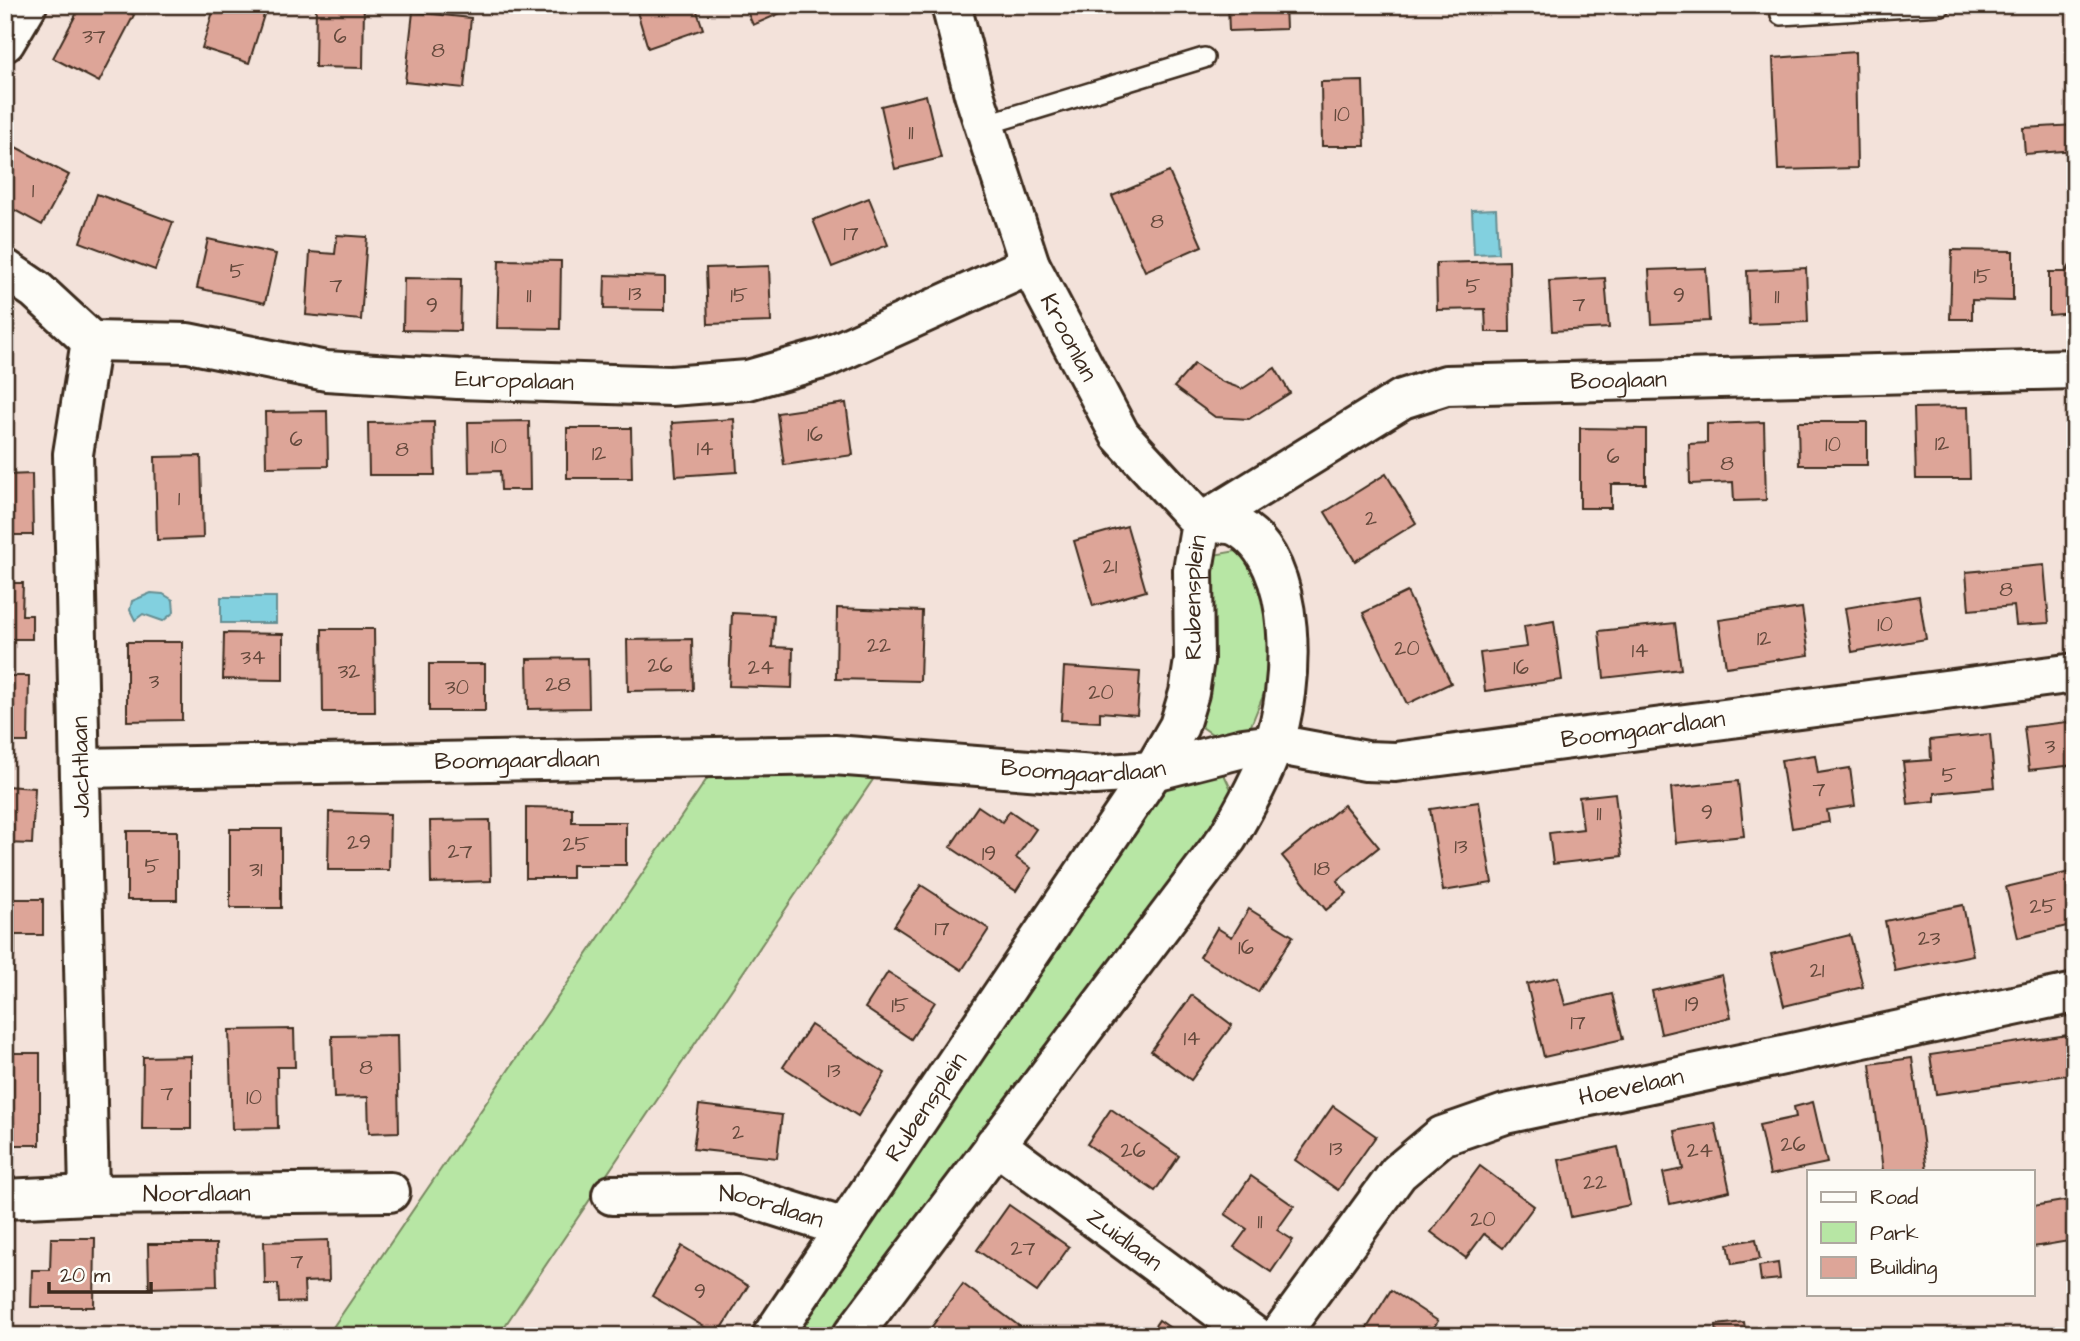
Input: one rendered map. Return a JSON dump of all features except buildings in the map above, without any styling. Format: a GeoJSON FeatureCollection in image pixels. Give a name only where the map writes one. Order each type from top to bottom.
{"type":"FeatureCollection","features":[{"type":"Feature","properties":{"kind":"street"},"geometry":{"type":"LineString","coordinates":[[5,42],[27,5]]}},
{"type":"Feature","properties":{"kind":"street","name":"Kroonlan"},"geometry":{"type":"LineString","coordinates":[[951,5],[984,125],[1030,265],[1120,435],[1201,523]]}},
{"type":"Feature","properties":{"kind":"street","name":"Europalaan"},"geometry":{"type":"LineString","coordinates":[[91,341],[188,343],[326,371],[458,379],[671,386],[748,380],[825,358],[1030,265]]}},
{"type":"Feature","properties":{"kind":"street"},"geometry":{"type":"LineString","coordinates":[[5,269],[36,290],[91,341]]}},
{"type":"Feature","properties":{"kind":"street","name":"Jachtlaan"},"geometry":{"type":"LineString","coordinates":[[89,1195],[73,454],[91,341]]}},
{"type":"Feature","properties":{"kind":"street","name":"Booglaan"},"geometry":{"type":"LineString","coordinates":[[1201,523],[1402,399],[1446,385],[2075,369]]}},
{"type":"Feature","properties":{"kind":"street","name":"Rubensplein"},"geometry":{"type":"LineString","coordinates":[[772,1336],[1153,771],[1179,726],[1189,693],[1194,660],[1193,570],[1201,523],[1236,526],[1259,544],[1275,573],[1285,611],[1289,642],[1288,679],[1274,744],[1253,793],[1228,836],[852,1336]]}},
{"type":"Feature","properties":{"kind":"street","name":"Boomgaardlaan"},"geometry":{"type":"LineString","coordinates":[[81,768],[834,755],[1094,775],[1153,771],[1243,748],[1274,744],[1366,761],[1395,762],[2075,673]]}},
{"type":"Feature","properties":{"kind":"street","name":"Hoevelaan"},"geometry":{"type":"LineString","coordinates":[[1279,1336],[1398,1173],[1442,1136],[1505,1114],[2075,993]]}},
{"type":"Feature","properties":{"kind":"street","name":"Zuidlaan"},"geometry":{"type":"LineString","coordinates":[[995,1144],[1254,1336]]}},
{"type":"Feature","properties":{"kind":"street","name":"Noordlaan"},"geometry":{"type":"LineString","coordinates":[[5,1199],[89,1195],[390,1192]]}},
{"type":"Feature","properties":{"kind":"street","name":"Noordlaan"},"geometry":{"type":"LineString","coordinates":[[612,1195],[737,1194],[845,1228]]}},
{"type":"Feature","properties":{"kind":"lane"},"geometry":{"type":"LineString","coordinates":[[1780,15],[1941,5]]}},
{"type":"Feature","properties":{"kind":"lane"},"geometry":{"type":"LineString","coordinates":[[984,125],[1204,58]]}},
{"type":"Feature","properties":{"kind":"green space"},"geometry":{"type":"Polygon","coordinates":[[[1236,551],[1260,572],[1275,666],[1250,728],[1215,736],[1196,723],[1208,556],[1236,551]]]}},
{"type":"Feature","properties":{"kind":"green space"},"geometry":{"type":"Polygon","coordinates":[[[796,769],[876,775],[498,1336],[327,1336],[711,773],[796,769]]]}},
{"type":"Feature","properties":{"kind":"green space"},"geometry":{"type":"Polygon","coordinates":[[[1222,770],[1236,800],[838,1336],[787,1336],[1156,792],[1222,770]]]}},
{"type":"Feature","properties":{"kind":"water"},"geometry":{"type":"Polygon","coordinates":[[[1496,209],[1498,253],[1474,254],[1472,210],[1496,209]]]}},
{"type":"Feature","properties":{"kind":"water"},"geometry":{"type":"Polygon","coordinates":[[[151,593],[163,594],[173,600],[174,612],[163,621],[143,614],[135,620],[130,610],[132,601],[151,593]]]}},
{"type":"Feature","properties":{"kind":"water"},"geometry":{"type":"Polygon","coordinates":[[[221,597],[276,597],[276,623],[221,623],[221,597]]]}}]}
